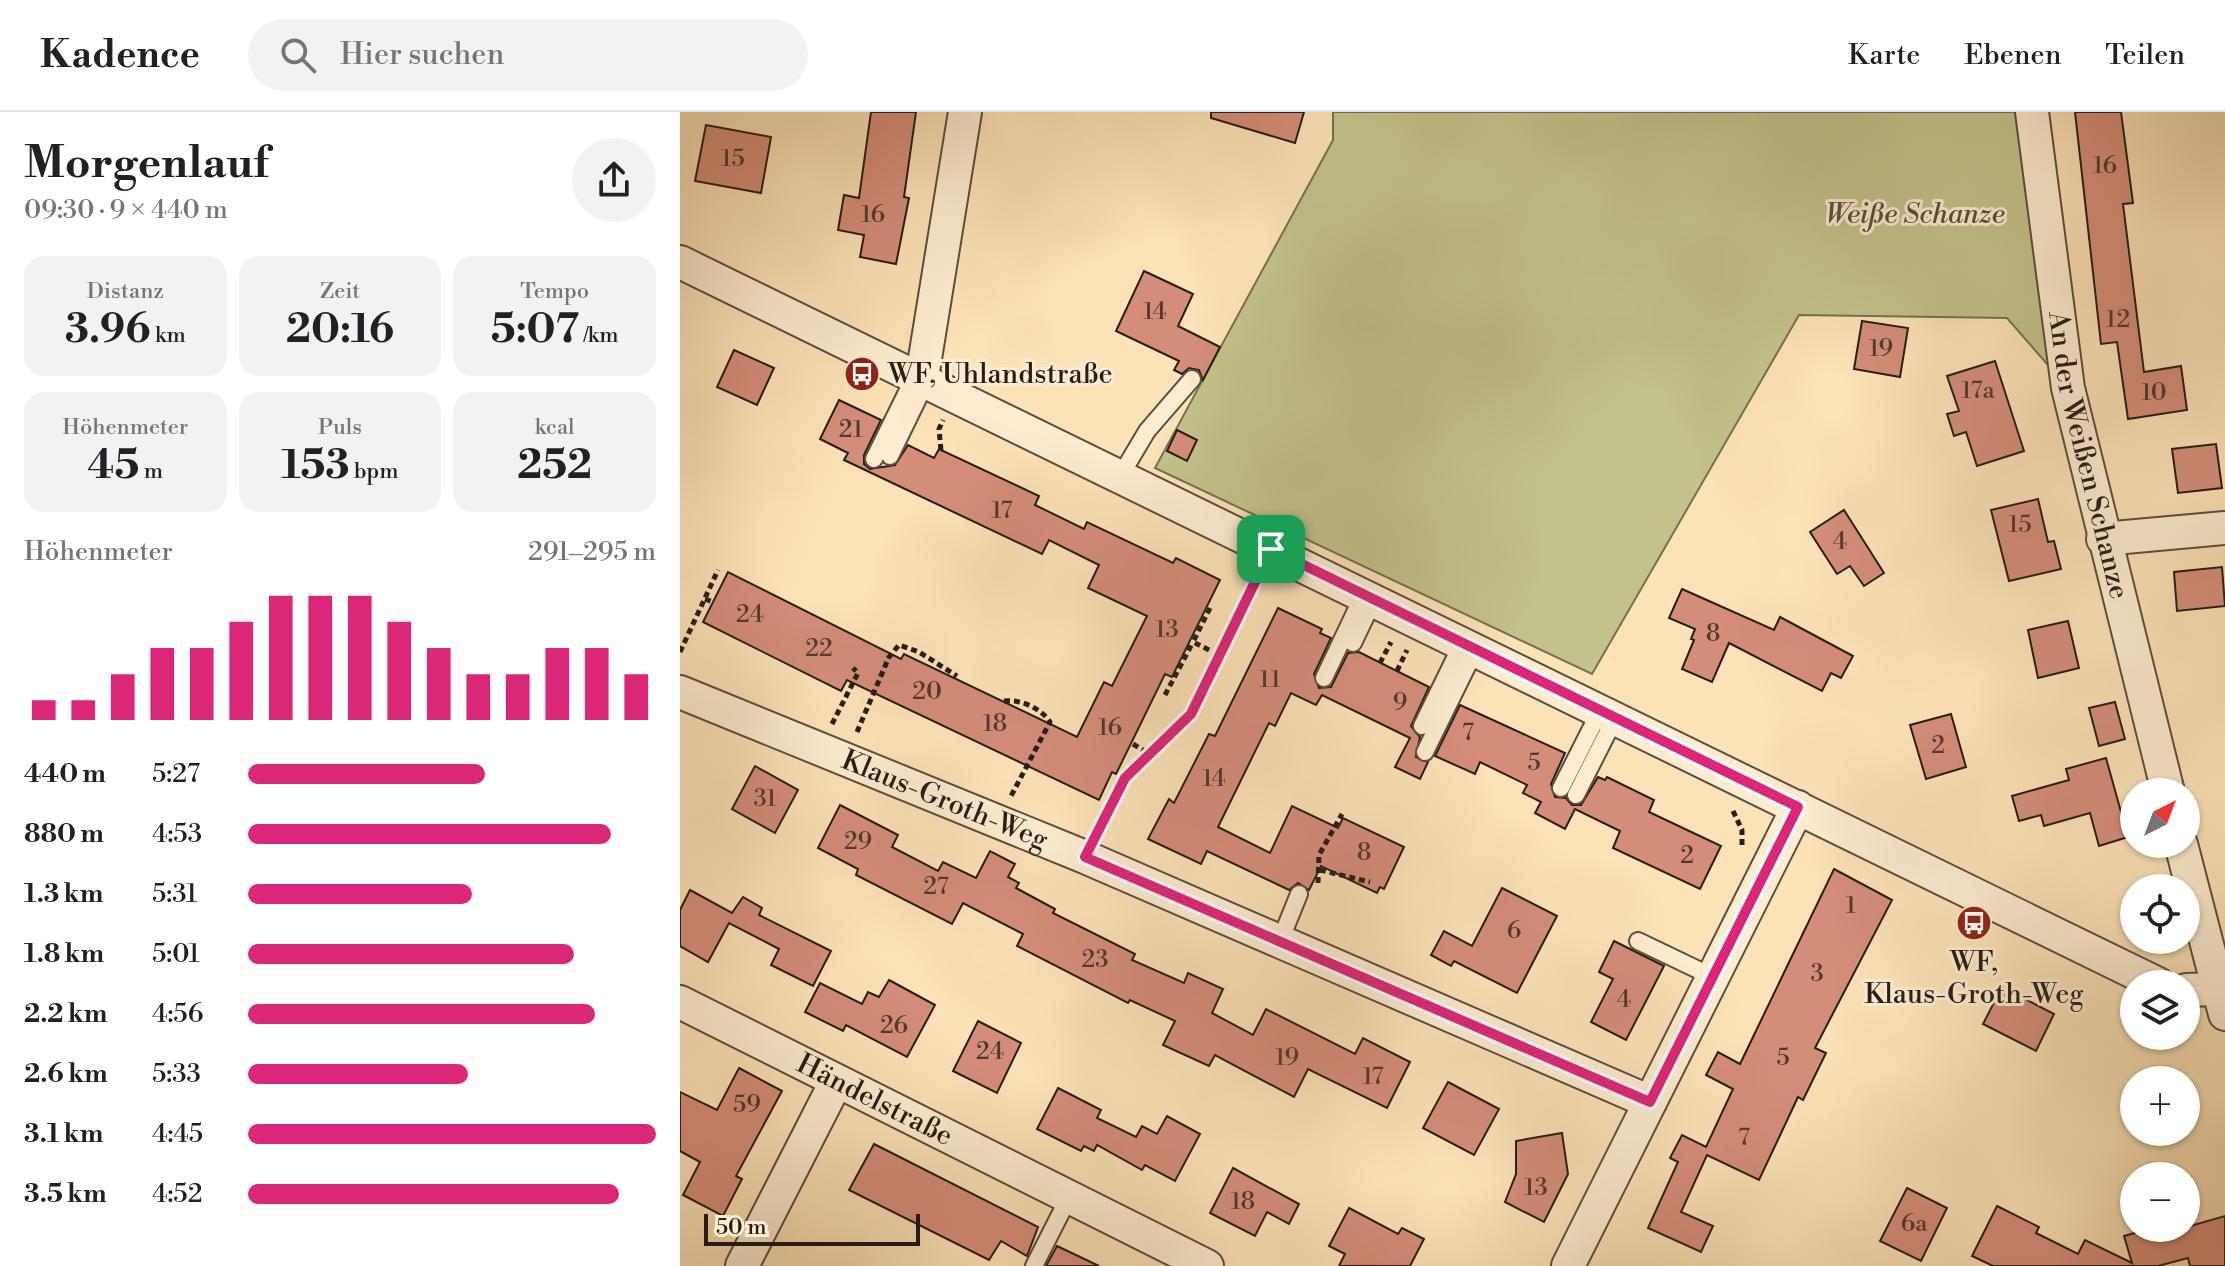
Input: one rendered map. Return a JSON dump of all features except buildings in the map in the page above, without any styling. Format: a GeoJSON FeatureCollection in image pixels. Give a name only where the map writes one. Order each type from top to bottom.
{"type":"FeatureCollection","features":[{"type":"Feature","properties":{"kind":"street"},"geometry":{"type":"LineString","coordinates":[[922,377],[965,112]]}},
{"type":"Feature","properties":{"kind":"street","name":"An der Weißen Schanze"},"geometry":{"type":"LineString","coordinates":[[2032,112],[2068,388],[2164,778]]}},
{"type":"Feature","properties":{"kind":"street"},"geometry":{"type":"LineString","coordinates":[[680,262],[922,377],[1368,599],[2130,970]]}},
{"type":"Feature","properties":{"kind":"street"},"geometry":{"type":"LineString","coordinates":[[2103,539],[2225,528]]}},
{"type":"Feature","properties":{"kind":"street","name":"Klaus-Groth-Weg"},"geometry":{"type":"LineString","coordinates":[[680,692],[1085,857],[1650,1102]]}},
{"type":"Feature","properties":{"kind":"street"},"geometry":{"type":"LineString","coordinates":[[1568,1266],[1798,807]]}},
{"type":"Feature","properties":{"kind":"street"},"geometry":{"type":"LineString","coordinates":[[2185,858],[2222,1001]]}},
{"type":"Feature","properties":{"kind":"street"},"geometry":{"type":"LineString","coordinates":[[2200,994],[2222,1001]]}},
{"type":"Feature","properties":{"kind":"street","name":"Händelstraße"},"geometry":{"type":"LineString","coordinates":[[680,1002],[1207,1266]]}},
{"type":"Feature","properties":{"kind":"street"},"geometry":{"type":"LineString","coordinates":[[742,1266],[836,1082]]}},
{"type":"Feature","properties":{"kind":"lane"},"geometry":{"type":"LineString","coordinates":[[882,457],[922,377]]}},
{"type":"Feature","properties":{"kind":"lane"},"geometry":{"type":"LineString","coordinates":[[1128,463],[1147,431],[1192,379]]}},
{"type":"Feature","properties":{"kind":"lane"},"geometry":{"type":"LineString","coordinates":[[1350,648],[1368,599]]}},
{"type":"Feature","properties":{"kind":"lane"},"geometry":{"type":"LineString","coordinates":[[1324,678],[1368,599]]}},
{"type":"Feature","properties":{"kind":"lane"},"geometry":{"type":"LineString","coordinates":[[1422,726],[1469,647]]}},
{"type":"Feature","properties":{"kind":"lane"},"geometry":{"type":"LineString","coordinates":[[1425,752],[1469,647]]}},
{"type":"Feature","properties":{"kind":"lane"},"geometry":{"type":"LineString","coordinates":[[1568,792],[1607,714]]}},
{"type":"Feature","properties":{"kind":"lane"},"geometry":{"type":"LineString","coordinates":[[1280,941],[1299,894]]}},
{"type":"Feature","properties":{"kind":"lane"},"geometry":{"type":"LineString","coordinates":[[1638,941],[1713,977]]}},
{"type":"Feature","properties":{"kind":"lane"},"geometry":{"type":"LineString","coordinates":[[1034,1266],[1069,1197]]}},
{"type":"Feature","properties":{"kind":"path"},"geometry":{"type":"LineString","coordinates":[[1085,857],[1125,778],[1191,714],[1271,549]]}},
{"type":"Feature","properties":{"kind":"path"},"geometry":{"type":"LineString","coordinates":[[680,652],[718,570]]}},
{"type":"Feature","properties":{"kind":"path"},"geometry":{"type":"LineString","coordinates":[[705,599],[713,602]]}},
{"type":"Feature","properties":{"kind":"path"},"geometry":{"type":"LineString","coordinates":[[1165,695],[1210,608]]}},
{"type":"Feature","properties":{"kind":"path"},"geometry":{"type":"LineString","coordinates":[[1380,663],[1396,632]]}},
{"type":"Feature","properties":{"kind":"path"},"geometry":{"type":"LineString","coordinates":[[1397,671],[1412,640]]}},
{"type":"Feature","properties":{"kind":"path"},"geometry":{"type":"LineString","coordinates":[[1193,642],[1219,655]]}},
{"type":"Feature","properties":{"kind":"path"},"geometry":{"type":"LineString","coordinates":[[852,744],[889,657],[899,645],[919,652],[957,676]]}},
{"type":"Feature","properties":{"kind":"path"},"geometry":{"type":"LineString","coordinates":[[825,735],[858,673],[853,668]]}},
{"type":"Feature","properties":{"kind":"path"},"geometry":{"type":"LineString","coordinates":[[1004,701],[1020,701],[1047,716],[1050,722],[1010,803]]}},
{"type":"Feature","properties":{"kind":"path"},"geometry":{"type":"LineString","coordinates":[[1133,744],[1151,755]]}},
{"type":"Feature","properties":{"kind":"path"},"geometry":{"type":"LineString","coordinates":[[1317,892],[1319,855],[1342,814]]}},
{"type":"Feature","properties":{"kind":"path"},"geometry":{"type":"LineString","coordinates":[[1320,870],[1370,882]]}},
{"type":"Feature","properties":{"kind":"green space","name":"Weiße Schanze"},"geometry":{"type":"Polygon","coordinates":[[[1333,112],[2032,112],[2068,388],[2007,318],[1799,315],[1592,674],[1155,468],[1333,140],[1333,112]]]}},
{"type":"Feature","properties":{"kind":"place","name":"WF, Uhlandstraße"},"geometry":{"type":"Point","coordinates":[862,374]}},
{"type":"Feature","properties":{"kind":"place","name":"WF, Klaus-Groth-Weg"},"geometry":{"type":"Point","coordinates":[1974,923]}},
{"type":"Feature","properties":{"kind":"route"},"geometry":{"type":"LineString","coordinates":[[1271,549],[1798,807],[1650,1102],[1085,857],[1125,778],[1182,727],[1191,714],[1271,549]]}}]}
